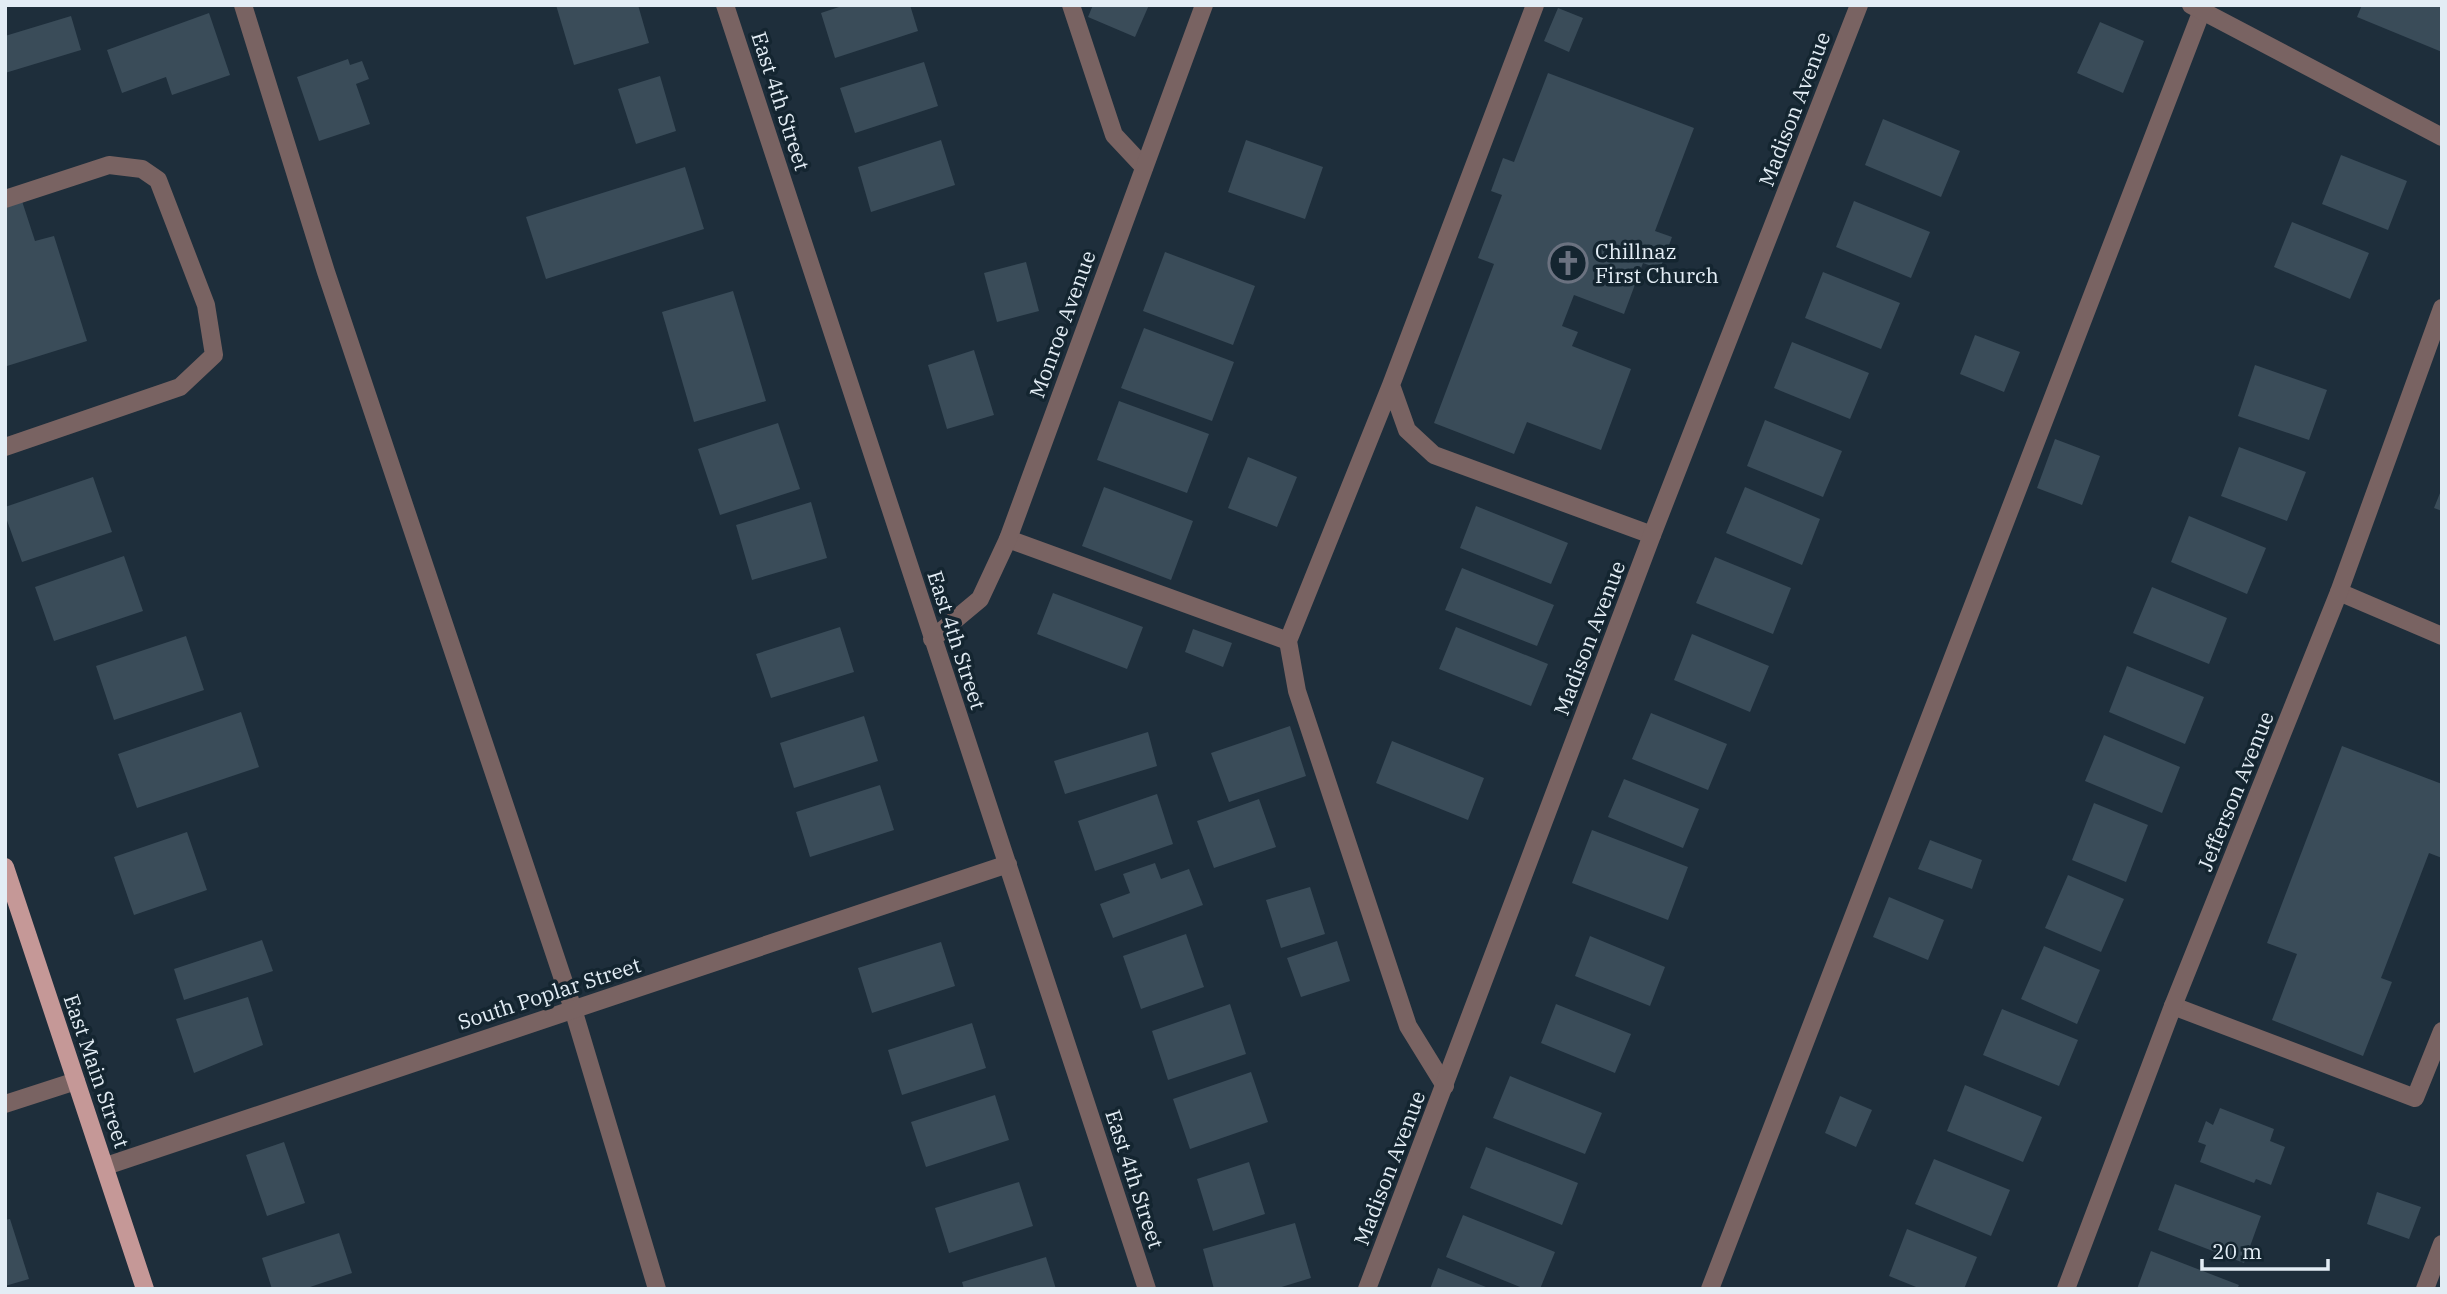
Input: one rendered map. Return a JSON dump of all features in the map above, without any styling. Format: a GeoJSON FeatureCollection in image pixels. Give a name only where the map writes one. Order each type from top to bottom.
{"type":"FeatureCollection","features":[{"type":"Feature","properties":{"kind":"main road","name":"East Main Street"},"geometry":{"type":"LineString","coordinates":[[5,867],[145,1289]]}},
{"type":"Feature","properties":{"kind":"street"},"geometry":{"type":"LineString","coordinates":[[243,5],[326,272],[573,1009],[657,1289]]}},
{"type":"Feature","properties":{"kind":"street","name":"East 4th Street"},"geometry":{"type":"LineString","coordinates":[[725,5],[1147,1289]]}},
{"type":"Feature","properties":{"kind":"street"},"geometry":{"type":"LineString","coordinates":[[1071,5],[1114,135],[1144,166]]}},
{"type":"Feature","properties":{"kind":"street","name":"Monroe Avenue"},"geometry":{"type":"LineString","coordinates":[[932,639],[980,599],[1008,539],[1204,5]]}},
{"type":"Feature","properties":{"kind":"street"},"geometry":{"type":"LineString","coordinates":[[1445,1086],[1408,1026],[1297,691],[1288,641],[1391,385],[1535,5]]}},
{"type":"Feature","properties":{"kind":"street","name":"Madison Avenue"},"geometry":{"type":"LineString","coordinates":[[1367,1289],[1652,535],[1859,5]]}},
{"type":"Feature","properties":{"kind":"street"},"geometry":{"type":"LineString","coordinates":[[1710,1289],[2199,7],[2442,137]]}},
{"type":"Feature","properties":{"kind":"street"},"geometry":{"type":"LineString","coordinates":[[5,199],[109,165],[142,169],[158,180],[206,304],[214,355],[180,387],[5,447]]}},
{"type":"Feature","properties":{"kind":"street","name":"Jefferson Avenue"},"geometry":{"type":"LineString","coordinates":[[2066,1289],[2174,1006],[2339,592],[2442,308]]}},
{"type":"Feature","properties":{"kind":"street"},"geometry":{"type":"LineString","coordinates":[[1391,385],[1407,430],[1434,455],[1652,535]]}},
{"type":"Feature","properties":{"kind":"street"},"geometry":{"type":"LineString","coordinates":[[1008,539],[1288,641]]}},
{"type":"Feature","properties":{"kind":"street"},"geometry":{"type":"LineString","coordinates":[[2339,592],[2442,636]]}},
{"type":"Feature","properties":{"kind":"street","name":"South Poplar Street"},"geometry":{"type":"LineString","coordinates":[[106,1166],[1008,864]]}},
{"type":"Feature","properties":{"kind":"street"},"geometry":{"type":"LineString","coordinates":[[2174,1006],[2415,1098],[2442,1031]]}},
{"type":"Feature","properties":{"kind":"street"},"geometry":{"type":"LineString","coordinates":[[5,1104],[76,1081]]}},
{"type":"Feature","properties":{"kind":"street"},"geometry":{"type":"LineString","coordinates":[[2425,1289],[2442,1244]]}},
{"type":"Feature","properties":{"kind":"building"},"geometry":{"type":"Polygon","coordinates":[[[556,5],[638,5],[649,43],[574,65],[556,5]]]}},
{"type":"Feature","properties":{"kind":"building"},"geometry":{"type":"Polygon","coordinates":[[[845,5],[910,5],[918,31],[835,58],[821,13],[845,5]]]}},
{"type":"Feature","properties":{"kind":"building"},"geometry":{"type":"Polygon","coordinates":[[[1093,5],[1149,5],[1135,37],[1088,17],[1093,5]]]}},
{"type":"Feature","properties":{"kind":"building"},"geometry":{"type":"Polygon","coordinates":[[[2362,5],[2442,5],[2442,52],[2357,17],[2362,5]]]}},
{"type":"Feature","properties":{"kind":"building"},"geometry":{"type":"Polygon","coordinates":[[[1558,8],[1583,18],[1569,52],[1544,41],[1558,8]]]}},
{"type":"Feature","properties":{"kind":"building"},"geometry":{"type":"Polygon","coordinates":[[[209,13],[230,75],[172,95],[166,77],[122,93],[107,50],[209,13]]]}},
{"type":"Feature","properties":{"kind":"building"},"geometry":{"type":"Polygon","coordinates":[[[71,16],[81,50],[5,73],[5,36],[71,16]]]}},
{"type":"Feature","properties":{"kind":"building"},"geometry":{"type":"Polygon","coordinates":[[[2100,22],[2144,41],[2123,93],[2077,73],[2100,22]]]}},
{"type":"Feature","properties":{"kind":"building"},"geometry":{"type":"Polygon","coordinates":[[[348,59],[350,65],[362,61],[369,79],[356,84],[370,124],[319,141],[297,77],[348,59]]]}},
{"type":"Feature","properties":{"kind":"building"},"geometry":{"type":"Polygon","coordinates":[[[924,62],[938,106],[855,133],[840,88],[924,62]]]}},
{"type":"Feature","properties":{"kind":"building","name":"Chillnaz First Church"},"geometry":{"type":"Polygon","coordinates":[[[1548,73],[1694,128],[1655,231],[1672,237],[1660,269],[1643,263],[1624,314],[1574,295],[1562,326],[1578,332],[1572,346],[1631,369],[1601,450],[1527,422],[1514,454],[1434,423],[1494,264],[1478,258],[1502,195],[1491,191],[1503,158],[1514,162],[1548,73]]]}},
{"type":"Feature","properties":{"kind":"building"},"geometry":{"type":"Polygon","coordinates":[[[660,76],[676,131],[636,144],[618,89],[660,76]]]}},
{"type":"Feature","properties":{"kind":"building"},"geometry":{"type":"Polygon","coordinates":[[[1883,119],[1960,151],[1941,197],[1865,165],[1883,119]]]}},
{"type":"Feature","properties":{"kind":"building"},"geometry":{"type":"Polygon","coordinates":[[[941,140],[955,185],[871,212],[858,167],[941,140]]]}},
{"type":"Feature","properties":{"kind":"building"},"geometry":{"type":"Polygon","coordinates":[[[1246,140],[1323,167],[1305,219],[1228,192],[1246,140]]]}},
{"type":"Feature","properties":{"kind":"building"},"geometry":{"type":"Polygon","coordinates":[[[2341,155],[2407,181],[2388,230],[2322,204],[2341,155]]]}},
{"type":"Feature","properties":{"kind":"building"},"geometry":{"type":"Polygon","coordinates":[[[685,167],[704,229],[546,279],[526,217],[685,167]]]}},
{"type":"Feature","properties":{"kind":"building"},"geometry":{"type":"Polygon","coordinates":[[[21,198],[35,241],[54,236],[87,341],[7,366],[5,203],[21,198]]]}},
{"type":"Feature","properties":{"kind":"building"},"geometry":{"type":"Polygon","coordinates":[[[1854,201],[1930,232],[1911,278],[1836,247],[1854,201]]]}},
{"type":"Feature","properties":{"kind":"building"},"geometry":{"type":"Polygon","coordinates":[[[2292,222],[2369,253],[2350,299],[2274,267],[2292,222]]]}},
{"type":"Feature","properties":{"kind":"building"},"geometry":{"type":"Polygon","coordinates":[[[1165,252],[1255,286],[1233,345],[1143,311],[1165,252]]]}},
{"type":"Feature","properties":{"kind":"building"},"geometry":{"type":"Polygon","coordinates":[[[1026,262],[1039,311],[997,322],[984,273],[1026,262]]]}},
{"type":"Feature","properties":{"kind":"building"},"geometry":{"type":"Polygon","coordinates":[[[1823,272],[1900,303],[1881,349],[1805,318],[1823,272]]]}},
{"type":"Feature","properties":{"kind":"building"},"geometry":{"type":"Polygon","coordinates":[[[733,291],[766,401],[694,422],[662,312],[733,291]]]}},
{"type":"Feature","properties":{"kind":"building"},"geometry":{"type":"Polygon","coordinates":[[[1144,328],[1234,362],[1212,421],[1121,388],[1144,328]]]}},
{"type":"Feature","properties":{"kind":"building"},"geometry":{"type":"Polygon","coordinates":[[[1975,335],[2020,352],[2004,392],[1960,374],[1975,335]]]}},
{"type":"Feature","properties":{"kind":"building"},"geometry":{"type":"Polygon","coordinates":[[[1792,342],[1869,373],[1850,419],[1774,388],[1792,342]]]}},
{"type":"Feature","properties":{"kind":"building"},"geometry":{"type":"Polygon","coordinates":[[[974,350],[994,415],[947,429],[928,365],[974,350]]]}},
{"type":"Feature","properties":{"kind":"building"},"geometry":{"type":"Polygon","coordinates":[[[2255,365],[2327,390],[2309,440],[2238,416],[2255,365]]]}},
{"type":"Feature","properties":{"kind":"building"},"geometry":{"type":"Polygon","coordinates":[[[1119,401],[1209,434],[1187,493],[1097,460],[1119,401]]]}},
{"type":"Feature","properties":{"kind":"building"},"geometry":{"type":"Polygon","coordinates":[[[1765,420],[1842,451],[1823,497],[1747,466],[1765,420]]]}},
{"type":"Feature","properties":{"kind":"building"},"geometry":{"type":"Polygon","coordinates":[[[778,423],[800,489],[720,515],[698,449],[778,423]]]}},
{"type":"Feature","properties":{"kind":"building"},"geometry":{"type":"Polygon","coordinates":[[[2055,439],[2100,456],[2082,505],[2037,488],[2055,439]]]}},
{"type":"Feature","properties":{"kind":"building"},"geometry":{"type":"Polygon","coordinates":[[[2239,447],[2306,472],[2287,521],[2221,496],[2239,447]]]}},
{"type":"Feature","properties":{"kind":"building"},"geometry":{"type":"Polygon","coordinates":[[[1248,457],[1297,477],[1277,527],[1228,508],[1248,457]]]}},
{"type":"Feature","properties":{"kind":"building"},"geometry":{"type":"Polygon","coordinates":[[[93,477],[112,532],[22,562],[5,515],[5,507],[93,477]]]}},
{"type":"Feature","properties":{"kind":"building"},"geometry":{"type":"Polygon","coordinates":[[[1104,487],[1193,521],[1171,580],[1082,546],[1104,487]]]}},
{"type":"Feature","properties":{"kind":"building"},"geometry":{"type":"Polygon","coordinates":[[[1745,487],[1820,519],[1802,565],[1726,533],[1745,487]]]}},
{"type":"Feature","properties":{"kind":"building"},"geometry":{"type":"Polygon","coordinates":[[[2442,488],[2442,511],[2434,508],[2442,488]]]}},
{"type":"Feature","properties":{"kind":"building"},"geometry":{"type":"Polygon","coordinates":[[[811,502],[827,558],[752,580],[736,525],[811,502]]]}},
{"type":"Feature","properties":{"kind":"building"},"geometry":{"type":"Polygon","coordinates":[[[1476,506],[1568,543],[1551,584],[1460,548],[1476,506]]]}},
{"type":"Feature","properties":{"kind":"building"},"geometry":{"type":"Polygon","coordinates":[[[2189,516],[2266,548],[2247,594],[2171,562],[2189,516]]]}},
{"type":"Feature","properties":{"kind":"building"},"geometry":{"type":"Polygon","coordinates":[[[124,556],[143,611],[54,641],[35,587],[124,556]]]}},
{"type":"Feature","properties":{"kind":"building"},"geometry":{"type":"Polygon","coordinates":[[[1715,557],[1791,588],[1773,634],[1696,603],[1715,557]]]}},
{"type":"Feature","properties":{"kind":"building"},"geometry":{"type":"Polygon","coordinates":[[[1462,568],[1554,605],[1537,646],[1445,610],[1462,568]]]}},
{"type":"Feature","properties":{"kind":"building"},"geometry":{"type":"Polygon","coordinates":[[[2152,587],[2227,618],[2209,664],[2133,633],[2152,587]]]}},
{"type":"Feature","properties":{"kind":"building"},"geometry":{"type":"Polygon","coordinates":[[[1053,593],[1143,627],[1127,669],[1037,634],[1053,593]]]}},
{"type":"Feature","properties":{"kind":"building"},"geometry":{"type":"Polygon","coordinates":[[[840,627],[854,672],[771,698],[756,654],[840,627]]]}},
{"type":"Feature","properties":{"kind":"building"},"geometry":{"type":"Polygon","coordinates":[[[1456,627],[1548,664],[1531,706],[1439,669],[1456,627]]]}},
{"type":"Feature","properties":{"kind":"building"},"geometry":{"type":"Polygon","coordinates":[[[1193,629],[1232,643],[1223,667],[1185,652],[1193,629]]]}},
{"type":"Feature","properties":{"kind":"building"},"geometry":{"type":"Polygon","coordinates":[[[1692,634],[1769,666],[1750,712],[1674,680],[1692,634]]]}},
{"type":"Feature","properties":{"kind":"building"},"geometry":{"type":"Polygon","coordinates":[[[186,636],[204,690],[114,720],[96,666],[186,636]]]}},
{"type":"Feature","properties":{"kind":"building"},"geometry":{"type":"Polygon","coordinates":[[[2127,666],[2204,697],[2185,744],[2109,712],[2127,666]]]}},
{"type":"Feature","properties":{"kind":"building"},"geometry":{"type":"Polygon","coordinates":[[[241,712],[259,767],[137,808],[118,754],[241,712]]]}},
{"type":"Feature","properties":{"kind":"building"},"geometry":{"type":"Polygon","coordinates":[[[1651,713],[1727,744],[1708,790],[1632,759],[1651,713]]]}},
{"type":"Feature","properties":{"kind":"building"},"geometry":{"type":"Polygon","coordinates":[[[864,716],[878,761],[794,788],[780,743],[864,716]]]}},
{"type":"Feature","properties":{"kind":"building"},"geometry":{"type":"Polygon","coordinates":[[[1290,726],[1306,776],[1229,802],[1211,753],[1290,726]]]}},
{"type":"Feature","properties":{"kind":"building"},"geometry":{"type":"Polygon","coordinates":[[[1148,732],[1157,766],[1065,794],[1054,761],[1148,732]]]}},
{"type":"Feature","properties":{"kind":"building"},"geometry":{"type":"Polygon","coordinates":[[[2104,735],[2180,767],[2162,813],[2085,781],[2104,735]]]}},
{"type":"Feature","properties":{"kind":"building"},"geometry":{"type":"Polygon","coordinates":[[[1392,741],[1484,778],[1468,820],[1376,783],[1392,741]]]}},
{"type":"Feature","properties":{"kind":"building"},"geometry":{"type":"Polygon","coordinates":[[[2342,746],[2442,784],[2442,858],[2429,853],[2381,978],[2392,982],[2363,1056],[2272,1020],[2297,954],[2267,943],[2342,746]]]}},
{"type":"Feature","properties":{"kind":"building"},"geometry":{"type":"Polygon","coordinates":[[[1624,779],[1699,809],[1683,848],[1608,817],[1624,779]]]}},
{"type":"Feature","properties":{"kind":"building"},"geometry":{"type":"Polygon","coordinates":[[[880,785],[894,830],[810,857],[796,812],[880,785]]]}},
{"type":"Feature","properties":{"kind":"building"},"geometry":{"type":"Polygon","coordinates":[[[1157,794],[1173,844],[1095,871],[1078,821],[1157,794]]]}},
{"type":"Feature","properties":{"kind":"building"},"geometry":{"type":"Polygon","coordinates":[[[1259,799],[1276,847],[1214,868],[1197,821],[1259,799]]]}},
{"type":"Feature","properties":{"kind":"building"},"geometry":{"type":"Polygon","coordinates":[[[2094,803],[2148,825],[2126,882],[2072,860],[2094,803]]]}},
{"type":"Feature","properties":{"kind":"building"},"geometry":{"type":"Polygon","coordinates":[[[1592,830],[1688,867],[1668,920],[1572,883],[1592,830]]]}},
{"type":"Feature","properties":{"kind":"building"},"geometry":{"type":"Polygon","coordinates":[[[187,832],[207,890],[134,915],[114,857],[187,832]]]}},
{"type":"Feature","properties":{"kind":"building"},"geometry":{"type":"Polygon","coordinates":[[[1930,840],[1982,860],[1972,889],[1918,869],[1930,840]]]}},
{"type":"Feature","properties":{"kind":"building"},"geometry":{"type":"Polygon","coordinates":[[[1155,863],[1161,879],[1189,869],[1203,905],[1113,938],[1100,904],[1130,893],[1123,874],[1155,863]]]}},
{"type":"Feature","properties":{"kind":"building"},"geometry":{"type":"Polygon","coordinates":[[[2068,875],[2124,899],[2101,952],[2045,928],[2068,875]]]}},
{"type":"Feature","properties":{"kind":"building"},"geometry":{"type":"Polygon","coordinates":[[[1310,887],[1325,934],[1281,948],[1266,900],[1310,887]]]}},
{"type":"Feature","properties":{"kind":"building"},"geometry":{"type":"Polygon","coordinates":[[[1889,897],[1944,920],[1928,960],[1873,937],[1889,897]]]}},
{"type":"Feature","properties":{"kind":"building"},"geometry":{"type":"Polygon","coordinates":[[[1186,934],[1204,987],[1141,1009],[1123,956],[1186,934]]]}},
{"type":"Feature","properties":{"kind":"building"},"geometry":{"type":"Polygon","coordinates":[[[1590,936],[1665,967],[1650,1006],[1575,976],[1590,936]]]}},
{"type":"Feature","properties":{"kind":"building"},"geometry":{"type":"Polygon","coordinates":[[[262,940],[273,971],[184,1000],[174,969],[262,940]]]}},
{"type":"Feature","properties":{"kind":"building"},"geometry":{"type":"Polygon","coordinates":[[[1337,941],[1350,981],[1301,997],[1287,958],[1337,941]]]}},
{"type":"Feature","properties":{"kind":"building"},"geometry":{"type":"Polygon","coordinates":[[[941,942],[955,986],[872,1013],[858,968],[941,942]]]}},
{"type":"Feature","properties":{"kind":"building"},"geometry":{"type":"Polygon","coordinates":[[[2044,946],[2100,970],[2077,1024],[2021,999],[2044,946]]]}},
{"type":"Feature","properties":{"kind":"building"},"geometry":{"type":"Polygon","coordinates":[[[248,997],[263,1045],[194,1073],[176,1019],[248,997]]]}},
{"type":"Feature","properties":{"kind":"building"},"geometry":{"type":"Polygon","coordinates":[[[1230,1004],[1246,1054],[1168,1080],[1152,1031],[1230,1004]]]}},
{"type":"Feature","properties":{"kind":"building"},"geometry":{"type":"Polygon","coordinates":[[[1556,1004],[1631,1034],[1615,1073],[1541,1043],[1556,1004]]]}},
{"type":"Feature","properties":{"kind":"building"},"geometry":{"type":"Polygon","coordinates":[[[2002,1009],[2078,1040],[2059,1086],[1983,1055],[2002,1009]]]}},
{"type":"Feature","properties":{"kind":"building"},"geometry":{"type":"Polygon","coordinates":[[[972,1023],[986,1068],[902,1095],[888,1050],[972,1023]]]}},
{"type":"Feature","properties":{"kind":"building"},"geometry":{"type":"Polygon","coordinates":[[[1251,1072],[1268,1122],[1190,1149],[1173,1099],[1251,1072]]]}},
{"type":"Feature","properties":{"kind":"building"},"geometry":{"type":"Polygon","coordinates":[[[1510,1076],[1602,1113],[1585,1154],[1493,1118],[1510,1076]]]}},
{"type":"Feature","properties":{"kind":"building"},"geometry":{"type":"Polygon","coordinates":[[[1965,1085],[2042,1117],[2023,1162],[1947,1131],[1965,1085]]]}},
{"type":"Feature","properties":{"kind":"building"},"geometry":{"type":"Polygon","coordinates":[[[995,1095],[1009,1140],[926,1167],[911,1122],[995,1095]]]}},
{"type":"Feature","properties":{"kind":"building"},"geometry":{"type":"Polygon","coordinates":[[[1840,1096],[1872,1110],[1856,1147],[1825,1133],[1840,1096]]]}},
{"type":"Feature","properties":{"kind":"building"},"geometry":{"type":"Polygon","coordinates":[[[2220,1108],[2274,1129],[2270,1141],[2285,1147],[2271,1185],[2256,1179],[2254,1183],[2200,1162],[2206,1145],[2198,1142],[2206,1121],[2213,1125],[2220,1108]]]}},
{"type":"Feature","properties":{"kind":"building"},"geometry":{"type":"Polygon","coordinates":[[[284,1142],[305,1203],[267,1216],[246,1155],[284,1142]]]}},
{"type":"Feature","properties":{"kind":"building"},"geometry":{"type":"Polygon","coordinates":[[[1486,1147],[1578,1183],[1562,1225],[1470,1188],[1486,1147]]]}},
{"type":"Feature","properties":{"kind":"building"},"geometry":{"type":"Polygon","coordinates":[[[1934,1159],[2010,1190],[1991,1236],[1915,1204],[1934,1159]]]}},
{"type":"Feature","properties":{"kind":"building"},"geometry":{"type":"Polygon","coordinates":[[[1249,1162],[1265,1214],[1213,1231],[1197,1179],[1249,1162]]]}},
{"type":"Feature","properties":{"kind":"building"},"geometry":{"type":"Polygon","coordinates":[[[1019,1182],[1033,1226],[949,1253],[935,1208],[1019,1182]]]}},
{"type":"Feature","properties":{"kind":"building"},"geometry":{"type":"Polygon","coordinates":[[[2175,1184],[2261,1216],[2244,1263],[2158,1230],[2175,1184]]]}},
{"type":"Feature","properties":{"kind":"building"},"geometry":{"type":"Polygon","coordinates":[[[2377,1192],[2421,1207],[2409,1239],[2367,1224],[2377,1192]]]}},
{"type":"Feature","properties":{"kind":"building"},"geometry":{"type":"Polygon","coordinates":[[[1463,1215],[1555,1252],[1540,1289],[1525,1289],[1446,1257],[1463,1215]]]}},
{"type":"Feature","properties":{"kind":"building"},"geometry":{"type":"Polygon","coordinates":[[[10,1219],[29,1279],[5,1286],[5,1220],[10,1219]]]}},
{"type":"Feature","properties":{"kind":"building"},"geometry":{"type":"Polygon","coordinates":[[[1295,1223],[1311,1278],[1275,1289],[1214,1289],[1203,1249],[1295,1223]]]}},
{"type":"Feature","properties":{"kind":"building"},"geometry":{"type":"Polygon","coordinates":[[[1907,1229],[1977,1257],[1964,1289],[1921,1289],[1889,1276],[1907,1229]]]}},
{"type":"Feature","properties":{"kind":"building"},"geometry":{"type":"Polygon","coordinates":[[[339,1233],[352,1273],[304,1289],[272,1289],[262,1258],[339,1233]]]}},
{"type":"Feature","properties":{"kind":"building"},"geometry":{"type":"Polygon","coordinates":[[[2151,1251],[2239,1285],[2237,1289],[2137,1289],[2151,1251]]]}},
{"type":"Feature","properties":{"kind":"building"},"geometry":{"type":"Polygon","coordinates":[[[1046,1257],[1056,1289],[964,1289],[962,1282],[1046,1257]]]}},
{"type":"Feature","properties":{"kind":"building"},"geometry":{"type":"Polygon","coordinates":[[[1438,1268],[1491,1289],[1430,1289],[1438,1268]]]}},
{"type":"Feature","properties":{"kind":"place","name":"Chillnaz First Church"},"geometry":{"type":"Point","coordinates":[1568,263]}}]}
